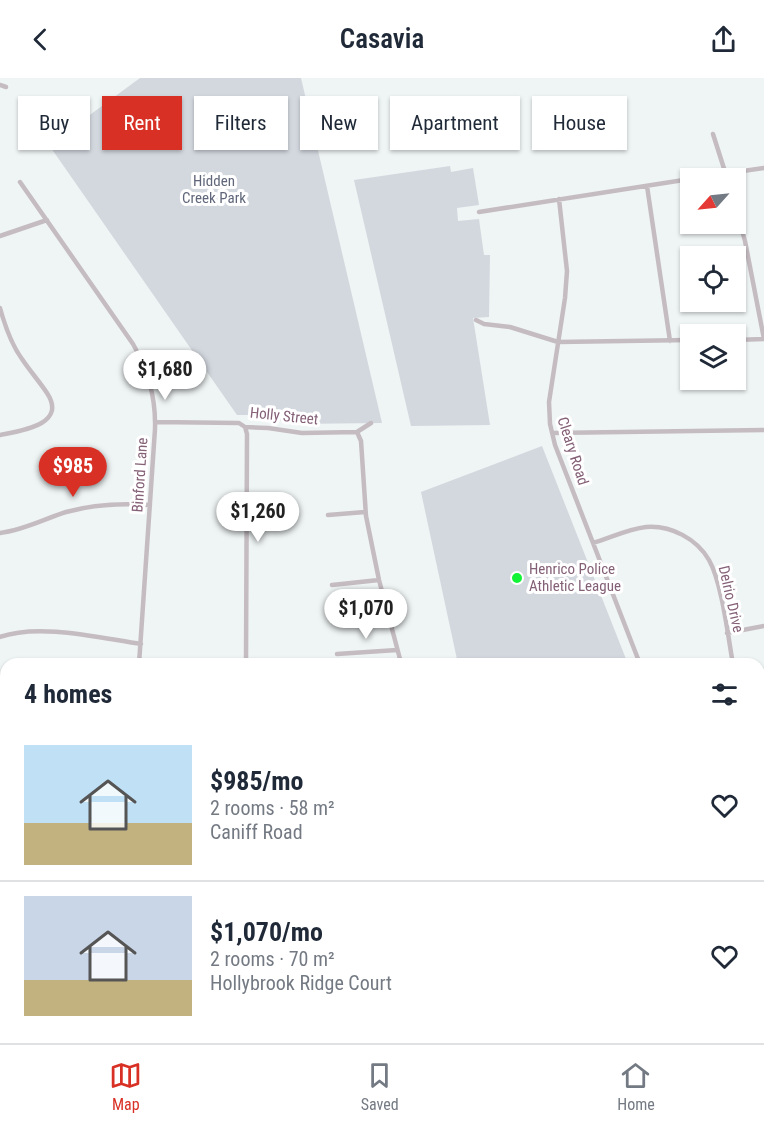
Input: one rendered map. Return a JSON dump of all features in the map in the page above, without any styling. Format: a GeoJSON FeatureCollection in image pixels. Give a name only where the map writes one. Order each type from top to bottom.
{"type":"FeatureCollection","features":[{"type":"Feature","properties":{"kind":"street"},"geometry":{"type":"LineString","coordinates":[[0,85],[6,87]]}},
{"type":"Feature","properties":{"kind":"street"},"geometry":{"type":"LineString","coordinates":[[713,134],[724,168]]}},
{"type":"Feature","properties":{"kind":"street"},"geometry":{"type":"LineString","coordinates":[[746,172],[764,168]]}},
{"type":"Feature","properties":{"kind":"street"},"geometry":{"type":"LineString","coordinates":[[479,212],[680,181]]}},
{"type":"Feature","properties":{"kind":"street","name":"Binford Lane"},"geometry":{"type":"LineString","coordinates":[[20,182],[139,354],[150,383],[155,422],[140,658]]}},
{"type":"Feature","properties":{"kind":"street"},"geometry":{"type":"LineString","coordinates":[[647,186],[670,340]]}},
{"type":"Feature","properties":{"kind":"street","name":"Cleary Road"},"geometry":{"type":"LineString","coordinates":[[559,200],[567,271],[549,402],[552,433],[638,658]]}},
{"type":"Feature","properties":{"kind":"street"},"geometry":{"type":"LineString","coordinates":[[0,236],[46,220]]}},
{"type":"Feature","properties":{"kind":"street"},"geometry":{"type":"LineString","coordinates":[[743,234],[764,339],[746,340]]}},
{"type":"Feature","properties":{"kind":"street"},"geometry":{"type":"LineString","coordinates":[[0,308],[15,348],[48,394],[51,410],[43,423],[32,429],[0,435]]}},
{"type":"Feature","properties":{"kind":"street"},"geometry":{"type":"LineString","coordinates":[[476,321],[510,327],[558,342],[680,340]]}},
{"type":"Feature","properties":{"kind":"street","name":"Holly Street"},"geometry":{"type":"LineString","coordinates":[[155,422],[240,423],[245,427],[302,433],[357,432]]}},
{"type":"Feature","properties":{"kind":"street"},"geometry":{"type":"LineString","coordinates":[[371,423],[357,432],[361,441],[365,512],[399,658]]}},
{"type":"Feature","properties":{"kind":"street"},"geometry":{"type":"LineString","coordinates":[[245,427],[247,434],[246,658]]}},
{"type":"Feature","properties":{"kind":"street"},"geometry":{"type":"LineString","coordinates":[[552,433],[764,430]]}},
{"type":"Feature","properties":{"kind":"street"},"geometry":{"type":"LineString","coordinates":[[0,533],[26,528],[59,514],[86,507],[112,504],[150,505]]}},
{"type":"Feature","properties":{"kind":"street"},"geometry":{"type":"LineString","coordinates":[[328,514],[365,512]]}},
{"type":"Feature","properties":{"kind":"street","name":"Delrio Drive"},"geometry":{"type":"LineString","coordinates":[[593,543],[634,530],[653,527],[674,531],[690,540],[705,554],[714,570],[732,658]]}},
{"type":"Feature","properties":{"kind":"street"},"geometry":{"type":"LineString","coordinates":[[332,585],[379,580]]}},
{"type":"Feature","properties":{"kind":"street"},"geometry":{"type":"LineString","coordinates":[[727,633],[764,626]]}},
{"type":"Feature","properties":{"kind":"street"},"geometry":{"type":"LineString","coordinates":[[0,637],[40,631],[141,644]]}},
{"type":"Feature","properties":{"kind":"street"},"geometry":{"type":"LineString","coordinates":[[337,654],[398,650]]}},
{"type":"Feature","properties":{"kind":"green space","name":"Hidden Creek Park"},"geometry":{"type":"Polygon","coordinates":[[[140,78],[301,78],[305,96],[300,96],[300,150],[318,150],[382,423],[292,424],[260,415],[237,415],[52,150],[90,150],[90,115],[102,106],[102,150],[182,150],[182,96],[116,96],[140,78]]]}},
{"type":"Feature","properties":{"kind":"green space"},"geometry":{"type":"Polygon","coordinates":[[[450,166],[451,172],[473,168],[479,205],[457,208],[458,221],[479,219],[484,255],[490,255],[489,317],[473,318],[490,425],[411,426],[354,180],[450,166]]]}},
{"type":"Feature","properties":{"kind":"green space","name":"Henrico Police Athletic League"},"geometry":{"type":"Polygon","coordinates":[[[542,446],[626,658],[457,658],[421,492],[542,446]]]}},
{"type":"Feature","properties":{"kind":"place","name":"Henrico Police Athletic League"},"geometry":{"type":"Point","coordinates":[517,578]}}]}
